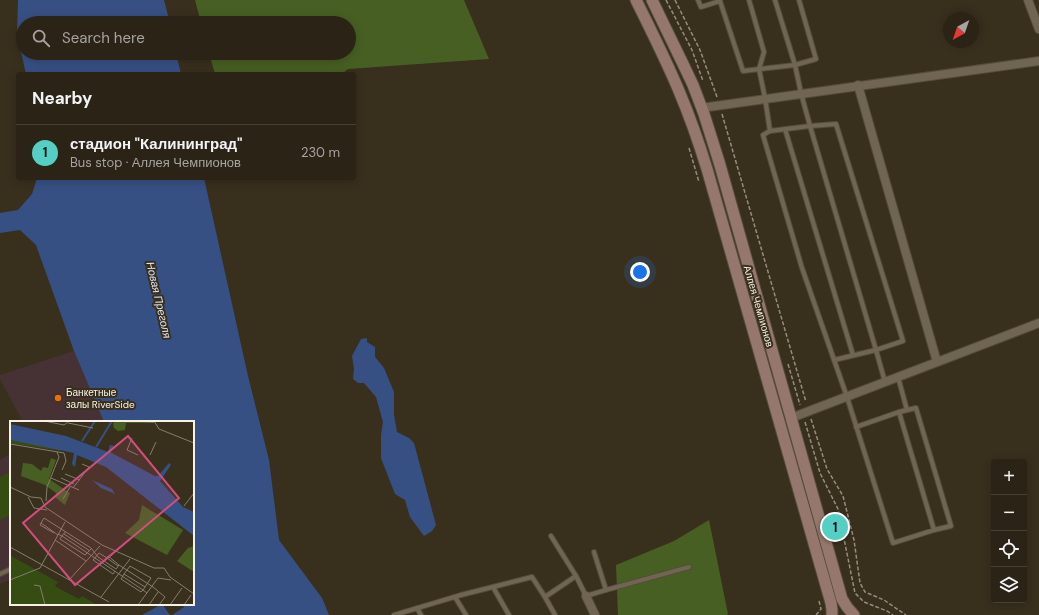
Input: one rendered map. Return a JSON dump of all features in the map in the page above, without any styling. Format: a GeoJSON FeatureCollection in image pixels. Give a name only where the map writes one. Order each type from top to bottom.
{"type":"FeatureCollection","features":[{"type":"Feature","properties":{"kind":"main road","name":"Аллея Чемпионов"},"geometry":{"type":"LineString","coordinates":[[636,0],[668,66],[693,125],[707,169],[831,603],[832,615]]}},
{"type":"Feature","properties":{"kind":"main road","name":"Аллея Чемпионов"},"geometry":{"type":"LineString","coordinates":[[652,0],[684,66],[701,108],[720,165],[842,600],[854,615]]}},
{"type":"Feature","properties":{"kind":"street"},"geometry":{"type":"LineString","coordinates":[[1028,0],[1039,29]]}},
{"type":"Feature","properties":{"kind":"street"},"geometry":{"type":"LineString","coordinates":[[701,108],[1039,61]]}},
{"type":"Feature","properties":{"kind":"street"},"geometry":{"type":"LineString","coordinates":[[858,85],[938,362]]}},
{"type":"Feature","properties":{"kind":"street"},"geometry":{"type":"LineString","coordinates":[[791,418],[1039,323]]}},
{"type":"Feature","properties":{"kind":"street"},"geometry":{"type":"LineString","coordinates":[[586,596],[595,615]]}},
{"type":"Feature","properties":{"kind":"lane"},"geometry":{"type":"LineString","coordinates":[[698,0],[700,7],[720,1],[743,71],[795,65],[816,59],[799,0]]}},
{"type":"Feature","properties":{"kind":"lane"},"geometry":{"type":"LineString","coordinates":[[749,0],[764,52],[759,70],[770,131]]}},
{"type":"Feature","properties":{"kind":"lane"},"geometry":{"type":"LineString","coordinates":[[775,0],[795,65],[810,126],[885,382]]}},
{"type":"Feature","properties":{"kind":"lane"},"geometry":{"type":"LineString","coordinates":[[834,360],[876,350],[903,341],[836,124],[770,131],[763,135],[802,268],[834,360],[847,397],[856,427],[893,543],[951,526],[916,408],[899,412],[856,427]]}},
{"type":"Feature","properties":{"kind":"lane"},"geometry":{"type":"LineString","coordinates":[[785,129],[853,355]]}},
{"type":"Feature","properties":{"kind":"lane"},"geometry":{"type":"LineString","coordinates":[[898,377],[907,410]]}},
{"type":"Feature","properties":{"kind":"lane"},"geometry":{"type":"LineString","coordinates":[[899,412],[934,530]]}},
{"type":"Feature","properties":{"kind":"lane"},"geometry":{"type":"LineString","coordinates":[[551,536],[576,576],[586,596],[689,567]]}},
{"type":"Feature","properties":{"kind":"lane"},"geometry":{"type":"LineString","coordinates":[[594,552],[606,590]]}},
{"type":"Feature","properties":{"kind":"lane"},"geometry":{"type":"LineString","coordinates":[[0,574],[10,569]]}},
{"type":"Feature","properties":{"kind":"lane"},"geometry":{"type":"LineString","coordinates":[[545,597],[576,576]]}},
{"type":"Feature","properties":{"kind":"lane"},"geometry":{"type":"LineString","coordinates":[[394,615],[532,577],[555,615]]}},
{"type":"Feature","properties":{"kind":"lane"},"geometry":{"type":"LineString","coordinates":[[493,587],[509,615]]}},
{"type":"Feature","properties":{"kind":"lane"},"geometry":{"type":"LineString","coordinates":[[455,597],[466,615]]}},
{"type":"Feature","properties":{"kind":"lane"},"geometry":{"type":"LineString","coordinates":[[417,608],[421,615]]}},
{"type":"Feature","properties":{"kind":"path"},"geometry":{"type":"LineString","coordinates":[[666,0],[692,50],[705,85]]}},
{"type":"Feature","properties":{"kind":"path"},"geometry":{"type":"LineString","coordinates":[[675,0],[700,50],[720,105],[805,413],[820,473],[838,509],[855,593],[864,602],[893,615]]}},
{"type":"Feature","properties":{"kind":"path"},"geometry":{"type":"LineString","coordinates":[[688,145],[699,181]]}},
{"type":"Feature","properties":{"kind":"path"},"geometry":{"type":"LineString","coordinates":[[788,365],[826,469],[843,496],[854,540],[860,583],[865,592],[884,600],[906,615]]}},
{"type":"Feature","properties":{"kind":"path"},"geometry":{"type":"LineString","coordinates":[[816,615],[821,609],[818,596]]}},
{"type":"Feature","properties":{"kind":"shaded area"},"geometry":{"type":"Polygon","coordinates":[[[74,351],[104,421],[22,421],[0,379],[0,375],[74,351]]]}},
{"type":"Feature","properties":{"kind":"shaded area"},"geometry":{"type":"Polygon","coordinates":[[[10,454],[10,579],[0,584],[0,460],[10,454]]]}},
{"type":"Feature","properties":{"kind":"green space"},"geometry":{"type":"Polygon","coordinates":[[[195,0],[464,0],[489,59],[348,69],[344,72],[214,72],[211,60],[356,60],[356,16],[199,16],[195,0]]]}},
{"type":"Feature","properties":{"kind":"green space"},"geometry":{"type":"Polygon","coordinates":[[[10,472],[10,515],[0,520],[0,477],[10,472]]]}},
{"type":"Feature","properties":{"kind":"green space"},"geometry":{"type":"Polygon","coordinates":[[[709,520],[728,614],[618,615],[616,565],[674,541],[709,520]]]}},
{"type":"Feature","properties":{"kind":"water"},"geometry":{"type":"Polygon","coordinates":[[[18,0],[164,0],[168,16],[18,16],[18,0]]]}},
{"type":"Feature","properties":{"kind":"water"},"geometry":{"type":"Polygon","coordinates":[[[23,60],[178,60],[181,72],[26,72],[23,60]]]}},
{"type":"Feature","properties":{"kind":"water","name":"Новая Преголя"},"geometry":{"type":"Polygon","coordinates":[[[36,180],[204,180],[248,376],[269,460],[279,540],[322,598],[329,615],[172,615],[184,607],[183,605],[194,605],[194,421],[104,421],[74,351],[36,245],[20,230],[0,233],[0,213],[18,210],[32,194],[36,180]]]}},
{"type":"Feature","properties":{"kind":"water"},"geometry":{"type":"Polygon","coordinates":[[[367,338],[367,342],[375,347],[375,357],[384,368],[394,392],[394,415],[397,432],[409,438],[414,443],[436,525],[432,531],[424,536],[410,517],[405,500],[395,494],[381,458],[381,435],[383,422],[376,397],[364,383],[358,383],[353,379],[354,369],[352,356],[361,339],[367,338]]]}},
{"type":"Feature","properties":{"kind":"water"},"geometry":{"type":"Polygon","coordinates":[[[163,605],[170,615],[142,615],[163,605]]]}},
{"type":"Feature","properties":{"kind":"place","name":"Банкетные залы RiverSide"},"geometry":{"type":"Point","coordinates":[58,398]}},
{"type":"Feature","properties":{"kind":"place","name":"стадион \"Калининград\""},"geometry":{"type":"Point","coordinates":[835,527]}}]}
